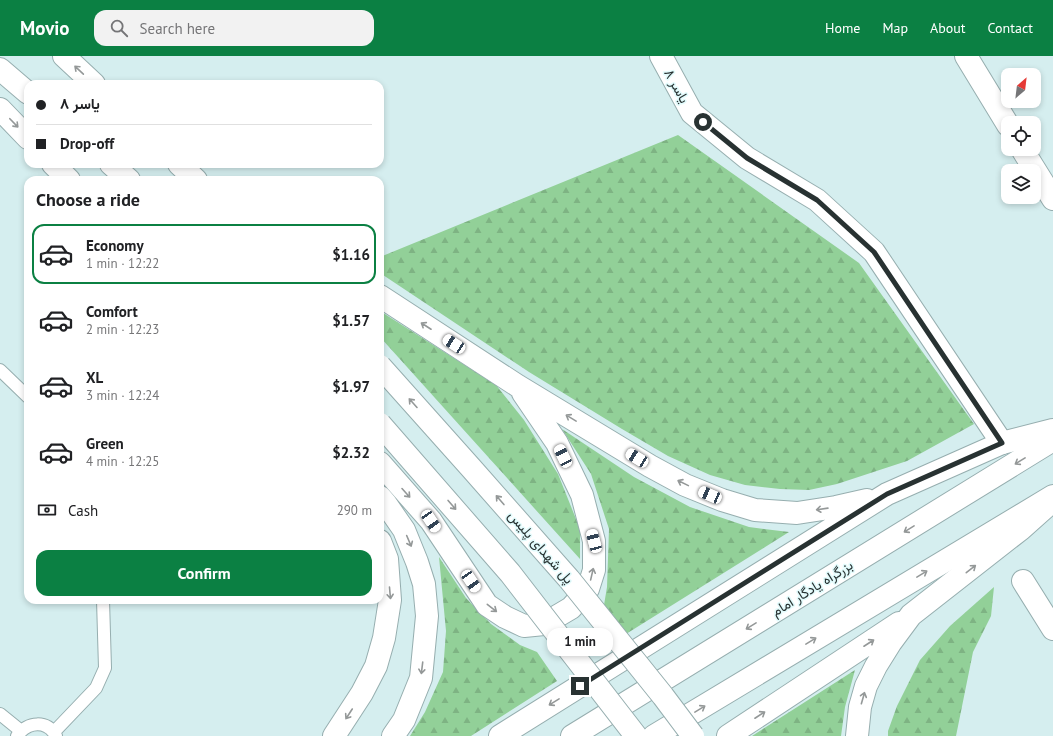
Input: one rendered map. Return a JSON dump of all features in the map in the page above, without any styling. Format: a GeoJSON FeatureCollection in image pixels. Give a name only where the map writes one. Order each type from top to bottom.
{"type":"FeatureCollection","features":[{"type":"Feature","properties":{"kind":"main road"},"geometry":{"type":"LineString","coordinates":[[64,56],[90,80]]}},
{"type":"Feature","properties":{"kind":"main road","name":"یاسر ۸"},"geometry":{"type":"LineString","coordinates":[[661,56],[692,113],[747,158],[817,200],[874,252],[1002,443]]}},
{"type":"Feature","properties":{"kind":"main road"},"geometry":{"type":"LineString","coordinates":[[966,56],[1003,116]]}},
{"type":"Feature","properties":{"kind":"main road"},"geometry":{"type":"LineString","coordinates":[[0,69],[24,90]]}},
{"type":"Feature","properties":{"kind":"main road"},"geometry":{"type":"LineString","coordinates":[[0,109],[24,134]]}},
{"type":"Feature","properties":{"kind":"main road"},"geometry":{"type":"LineString","coordinates":[[1026,156],[1053,199]]}},
{"type":"Feature","properties":{"kind":"main road"},"geometry":{"type":"LineString","coordinates":[[58,168],[65,176]]}},
{"type":"Feature","properties":{"kind":"main road"},"geometry":{"type":"LineString","coordinates":[[116,168],[124,176]]}},
{"type":"Feature","properties":{"kind":"main road"},"geometry":{"type":"LineString","coordinates":[[186,171],[195,176]]}},
{"type":"Feature","properties":{"kind":"main road"},"geometry":{"type":"LineString","coordinates":[[384,299],[518,386],[650,466],[685,485],[722,500],[755,510],[797,513],[836,507],[887,494]]}},
{"type":"Feature","properties":{"kind":"main road","name":"پل شهدای پلیس"},"geometry":{"type":"LineString","coordinates":[[384,370],[569,579],[663,696],[693,736]]}},
{"type":"Feature","properties":{"kind":"main road"},"geometry":{"type":"LineString","coordinates":[[384,468],[431,521],[487,605],[505,618],[524,626],[544,624],[571,608],[588,589],[594,570],[594,541],[582,494],[557,443],[518,386]]}},
{"type":"Feature","properties":{"kind":"main road"},"geometry":{"type":"LineString","coordinates":[[384,429],[510,573],[636,736]]}},
{"type":"Feature","properties":{"kind":"main road"},"geometry":{"type":"LineString","coordinates":[[500,736],[887,494],[1002,443],[1053,430]]}},
{"type":"Feature","properties":{"kind":"main road","name":"بزرگراه یادگار امام"},"geometry":{"type":"LineString","coordinates":[[572,736],[1053,440]]}},
{"type":"Feature","properties":{"kind":"main road"},"geometry":{"type":"LineString","coordinates":[[654,736],[1053,496]]}},
{"type":"Feature","properties":{"kind":"main road"},"geometry":{"type":"LineString","coordinates":[[728,736],[911,615],[1021,529],[1053,500]]}},
{"type":"Feature","properties":{"kind":"main road"},"geometry":{"type":"LineString","coordinates":[[384,502],[404,530],[417,562],[424,584],[427,616],[421,678],[404,720],[393,736]]}},
{"type":"Feature","properties":{"kind":"main road"},"geometry":{"type":"LineString","coordinates":[[334,736],[362,693],[376,666],[384,638],[390,600],[387,559],[384,551]]}},
{"type":"Feature","properties":{"kind":"main road"},"geometry":{"type":"LineString","coordinates":[[1023,581],[1053,629]]}},
{"type":"Feature","properties":{"kind":"main road"},"geometry":{"type":"LineString","coordinates":[[857,736],[860,707],[866,686],[891,642],[911,615]]}},
{"type":"Feature","properties":{"kind":"lane"},"geometry":{"type":"LineString","coordinates":[[0,370],[24,393]]}},
{"type":"Feature","properties":{"kind":"lane"},"geometry":{"type":"LineString","coordinates":[[0,714],[19,734],[27,726],[34,724],[48,727],[55,734],[96,688],[105,668],[104,604]]}},
{"type":"Feature","properties":{"kind":"green space"},"geometry":{"type":"Polygon","coordinates":[[[678,135],[859,263],[974,424],[907,461],[837,484],[809,490],[780,489],[745,485],[710,475],[668,456],[622,429],[529,372],[384,276],[384,255],[678,135]]]}},
{"type":"Feature","properties":{"kind":"green space"},"geometry":{"type":"Polygon","coordinates":[[[384,314],[496,385],[524,420],[558,474],[580,529],[580,559],[384,341],[384,314]]]}},
{"type":"Feature","properties":{"kind":"green space"},"geometry":{"type":"Polygon","coordinates":[[[562,429],[634,477],[690,507],[749,527],[789,532],[626,634],[604,605],[607,587],[609,529],[591,474],[562,429]]]}},
{"type":"Feature","properties":{"kind":"green space"},"geometry":{"type":"Polygon","coordinates":[[[439,557],[466,598],[491,624],[520,645],[537,652],[557,681],[471,736],[410,736],[425,712],[443,672],[446,631],[439,557]]]}},
{"type":"Feature","properties":{"kind":"green space"},"geometry":{"type":"Polygon","coordinates":[[[994,587],[991,616],[973,652],[956,736],[888,736],[888,731],[897,706],[920,660],[950,626],[994,587]]]}},
{"type":"Feature","properties":{"kind":"green space"},"geometry":{"type":"Polygon","coordinates":[[[855,670],[845,707],[841,736],[752,736],[855,670]]]}},
{"type":"Feature","properties":{"kind":"route"},"geometry":{"type":"LineString","coordinates":[[580,686],[887,494],[1002,443],[874,252],[817,200],[747,158],[703,122]]}}]}
